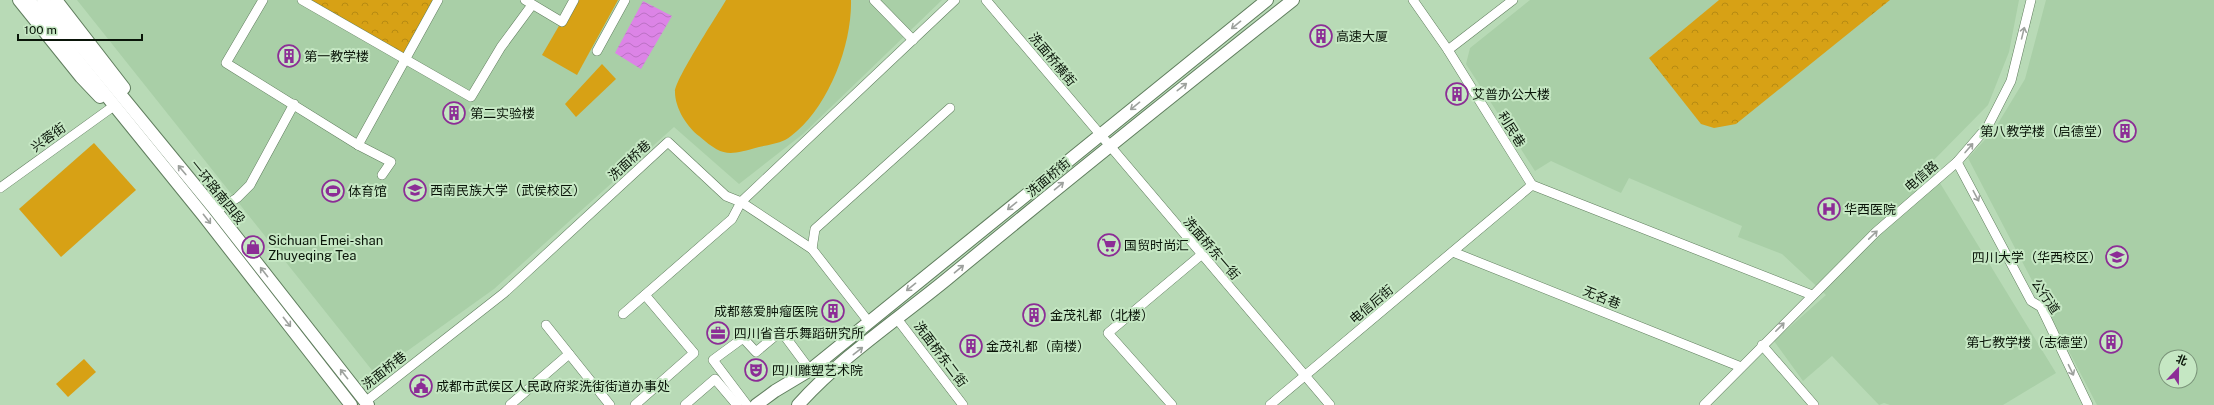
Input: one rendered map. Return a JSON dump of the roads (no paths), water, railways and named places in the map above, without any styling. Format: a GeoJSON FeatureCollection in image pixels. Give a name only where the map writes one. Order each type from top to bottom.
{"type":"FeatureCollection","features":[{"type":"Feature","properties":{"kind":"main road"},"geometry":{"type":"LineString","coordinates":[[19,0],[81,77],[110,108],[133,119]]}},
{"type":"Feature","properties":{"kind":"main road","name":"一环路南四段"},"geometry":{"type":"LineString","coordinates":[[29,0],[216,211],[366,403]]}},
{"type":"Feature","properties":{"kind":"main road","name":"一环路南四段"},"geometry":{"type":"LineString","coordinates":[[43,0],[351,405]]}},
{"type":"Feature","properties":{"kind":"main road"},"geometry":{"type":"LineString","coordinates":[[56,0],[124,87],[133,119]]}},
{"type":"Feature","properties":{"kind":"main road","name":"洗面桥街"},"geometry":{"type":"LineString","coordinates":[[769,405],[868,321],[1101,135],[1266,0]]}},
{"type":"Feature","properties":{"kind":"main road","name":"洗面桥街"},"geometry":{"type":"LineString","coordinates":[[787,405],[898,320],[1108,146],[1293,0]]}},
{"type":"Feature","properties":{"kind":"main road","name":"洗面桥街"},"geometry":{"type":"LineString","coordinates":[[756,405],[775,391],[810,370]]}},
{"type":"Feature","properties":{"kind":"main road","name":"洗面桥街"},"geometry":{"type":"LineString","coordinates":[[798,405],[823,378]]}},
{"type":"Feature","properties":{"kind":"street"},"geometry":{"type":"LineString","coordinates":[[263,0],[226,63],[358,145],[391,162],[382,175]]}},
{"type":"Feature","properties":{"kind":"street"},"geometry":{"type":"LineString","coordinates":[[302,0],[404,60],[471,97],[528,2],[562,22],[574,0]]}},
{"type":"Feature","properties":{"kind":"street"},"geometry":{"type":"LineString","coordinates":[[358,145],[438,0]]}},
{"type":"Feature","properties":{"kind":"street"},"geometry":{"type":"LineString","coordinates":[[597,51],[625,0]]}},
{"type":"Feature","properties":{"kind":"street"},"geometry":{"type":"LineString","coordinates":[[874,0],[913,40]]}},
{"type":"Feature","properties":{"kind":"street"},"geometry":{"type":"LineString","coordinates":[[623,314],[732,219],[740,202],[955,0]]}},
{"type":"Feature","properties":{"kind":"street","name":"洗面桥横街"},"geometry":{"type":"LineString","coordinates":[[986,0],[1101,135]]}},
{"type":"Feature","properties":{"kind":"street","name":"利民巷"},"geometry":{"type":"LineString","coordinates":[[1413,0],[1448,50],[1532,185]]}},
{"type":"Feature","properties":{"kind":"street"},"geometry":{"type":"LineString","coordinates":[[1448,50],[1513,0]]}},
{"type":"Feature","properties":{"kind":"street","name":"电信路"},"geometry":{"type":"LineString","coordinates":[[1704,405],[1876,232],[1958,162],[1988,126],[2011,80],[2031,0]]}},
{"type":"Feature","properties":{"kind":"street"},"geometry":{"type":"LineString","coordinates":[[216,211],[237,198],[250,185],[294,104]]}},
{"type":"Feature","properties":{"kind":"street","name":"兴蓉街"},"geometry":{"type":"LineString","coordinates":[[0,188],[110,108]]}},
{"type":"Feature","properties":{"kind":"street"},"geometry":{"type":"LineString","coordinates":[[812,249],[815,229],[950,108]]}},
{"type":"Feature","properties":{"kind":"street","name":"洗面桥东一街"},"geometry":{"type":"LineString","coordinates":[[1101,135],[1108,146],[1330,405]]}},
{"type":"Feature","properties":{"kind":"street","name":"洗面桥巷"},"geometry":{"type":"LineString","coordinates":[[366,403],[504,293],[668,142],[726,196],[740,202]]}},
{"type":"Feature","properties":{"kind":"street","name":"公行道"},"geometry":{"type":"LineString","coordinates":[[1958,162],[2031,301],[2041,307],[2088,405]]}},
{"type":"Feature","properties":{"kind":"street"},"geometry":{"type":"LineString","coordinates":[[1453,252],[1532,185],[1812,295]]}},
{"type":"Feature","properties":{"kind":"street"},"geometry":{"type":"LineString","coordinates":[[740,202],[812,249],[868,321]]}},
{"type":"Feature","properties":{"kind":"street","name":"无名巷"},"geometry":{"type":"LineString","coordinates":[[1453,252],[1741,367]]}},
{"type":"Feature","properties":{"kind":"street","name":"电信后街"},"geometry":{"type":"LineString","coordinates":[[1270,405],[1453,252]]}},
{"type":"Feature","properties":{"kind":"street"},"geometry":{"type":"LineString","coordinates":[[1172,405],[1108,334],[1201,255]]}},
{"type":"Feature","properties":{"kind":"street"},"geometry":{"type":"LineString","coordinates":[[635,405],[694,353],[645,294]]}},
{"type":"Feature","properties":{"kind":"street","name":"洗面桥东二街"},"geometry":{"type":"LineString","coordinates":[[898,320],[963,405]]}},
{"type":"Feature","properties":{"kind":"street"},"geometry":{"type":"LineString","coordinates":[[546,325],[610,405]]}},
{"type":"Feature","properties":{"kind":"street"},"geometry":{"type":"LineString","coordinates":[[747,405],[713,360],[743,338],[756,352],[781,331],[810,370]]}},
{"type":"Feature","properties":{"kind":"street"},"geometry":{"type":"LineString","coordinates":[[1762,345],[1814,405]]}},
{"type":"Feature","properties":{"kind":"street"},"geometry":{"type":"LineString","coordinates":[[510,405],[570,354]]}},
{"type":"Feature","properties":{"kind":"street"},"geometry":{"type":"LineString","coordinates":[[685,405],[715,379],[737,405]]}},
{"type":"Feature","properties":{"kind":"water"},"geometry":{"type":"Polygon","coordinates":[[[643,1],[672,16],[641,69],[615,53],[643,1]]]}},
{"type":"Feature","properties":{"kind":"place","name":"高速大厦"},"geometry":{"type":"Point","coordinates":[1321,36]}},
{"type":"Feature","properties":{"kind":"place","name":"第一教学楼"},"geometry":{"type":"Point","coordinates":[289,56]}},
{"type":"Feature","properties":{"kind":"place","name":"艾普办公大楼"},"geometry":{"type":"Point","coordinates":[1457,94]}},
{"type":"Feature","properties":{"kind":"place","name":"第二实验楼"},"geometry":{"type":"Point","coordinates":[454,113]}},
{"type":"Feature","properties":{"kind":"place","name":"第八教学楼（启德堂）"},"geometry":{"type":"Point","coordinates":[2125,131]}},
{"type":"Feature","properties":{"kind":"place","name":"西南民族大学（武侯校区）"},"geometry":{"type":"Point","coordinates":[415,190]}},
{"type":"Feature","properties":{"kind":"place","name":"体育馆"},"geometry":{"type":"Point","coordinates":[333,191]}},
{"type":"Feature","properties":{"kind":"place","name":"华西医院"},"geometry":{"type":"Point","coordinates":[1829,209]}},
{"type":"Feature","properties":{"kind":"place","name":"国贸时尚汇"},"geometry":{"type":"Point","coordinates":[1109,245]}},
{"type":"Feature","properties":{"kind":"place","name":"Sichuan Emei-shan Zhuyeqing Tea"},"geometry":{"type":"Point","coordinates":[253,247]}},
{"type":"Feature","properties":{"kind":"place","name":"四川大学（华西校区）"},"geometry":{"type":"Point","coordinates":[2117,257]}},
{"type":"Feature","properties":{"kind":"place","name":"成都慈爱肿瘤医院"},"geometry":{"type":"Point","coordinates":[833,311]}},
{"type":"Feature","properties":{"kind":"place","name":"金茂礼都（北楼）"},"geometry":{"type":"Point","coordinates":[1034,315]}},
{"type":"Feature","properties":{"kind":"place","name":"四川省音乐舞蹈研究所"},"geometry":{"type":"Point","coordinates":[718,333]}},
{"type":"Feature","properties":{"kind":"place","name":"第七教学楼（志德堂）"},"geometry":{"type":"Point","coordinates":[2111,342]}},
{"type":"Feature","properties":{"kind":"place","name":"金茂礼都（南楼）"},"geometry":{"type":"Point","coordinates":[971,346]}},
{"type":"Feature","properties":{"kind":"place","name":"四川雕塑艺术院"},"geometry":{"type":"Point","coordinates":[756,370]}},
{"type":"Feature","properties":{"kind":"place","name":"成都市武侯区人民政府浆洗街街道办事处"},"geometry":{"type":"Point","coordinates":[421,386]}}]}
